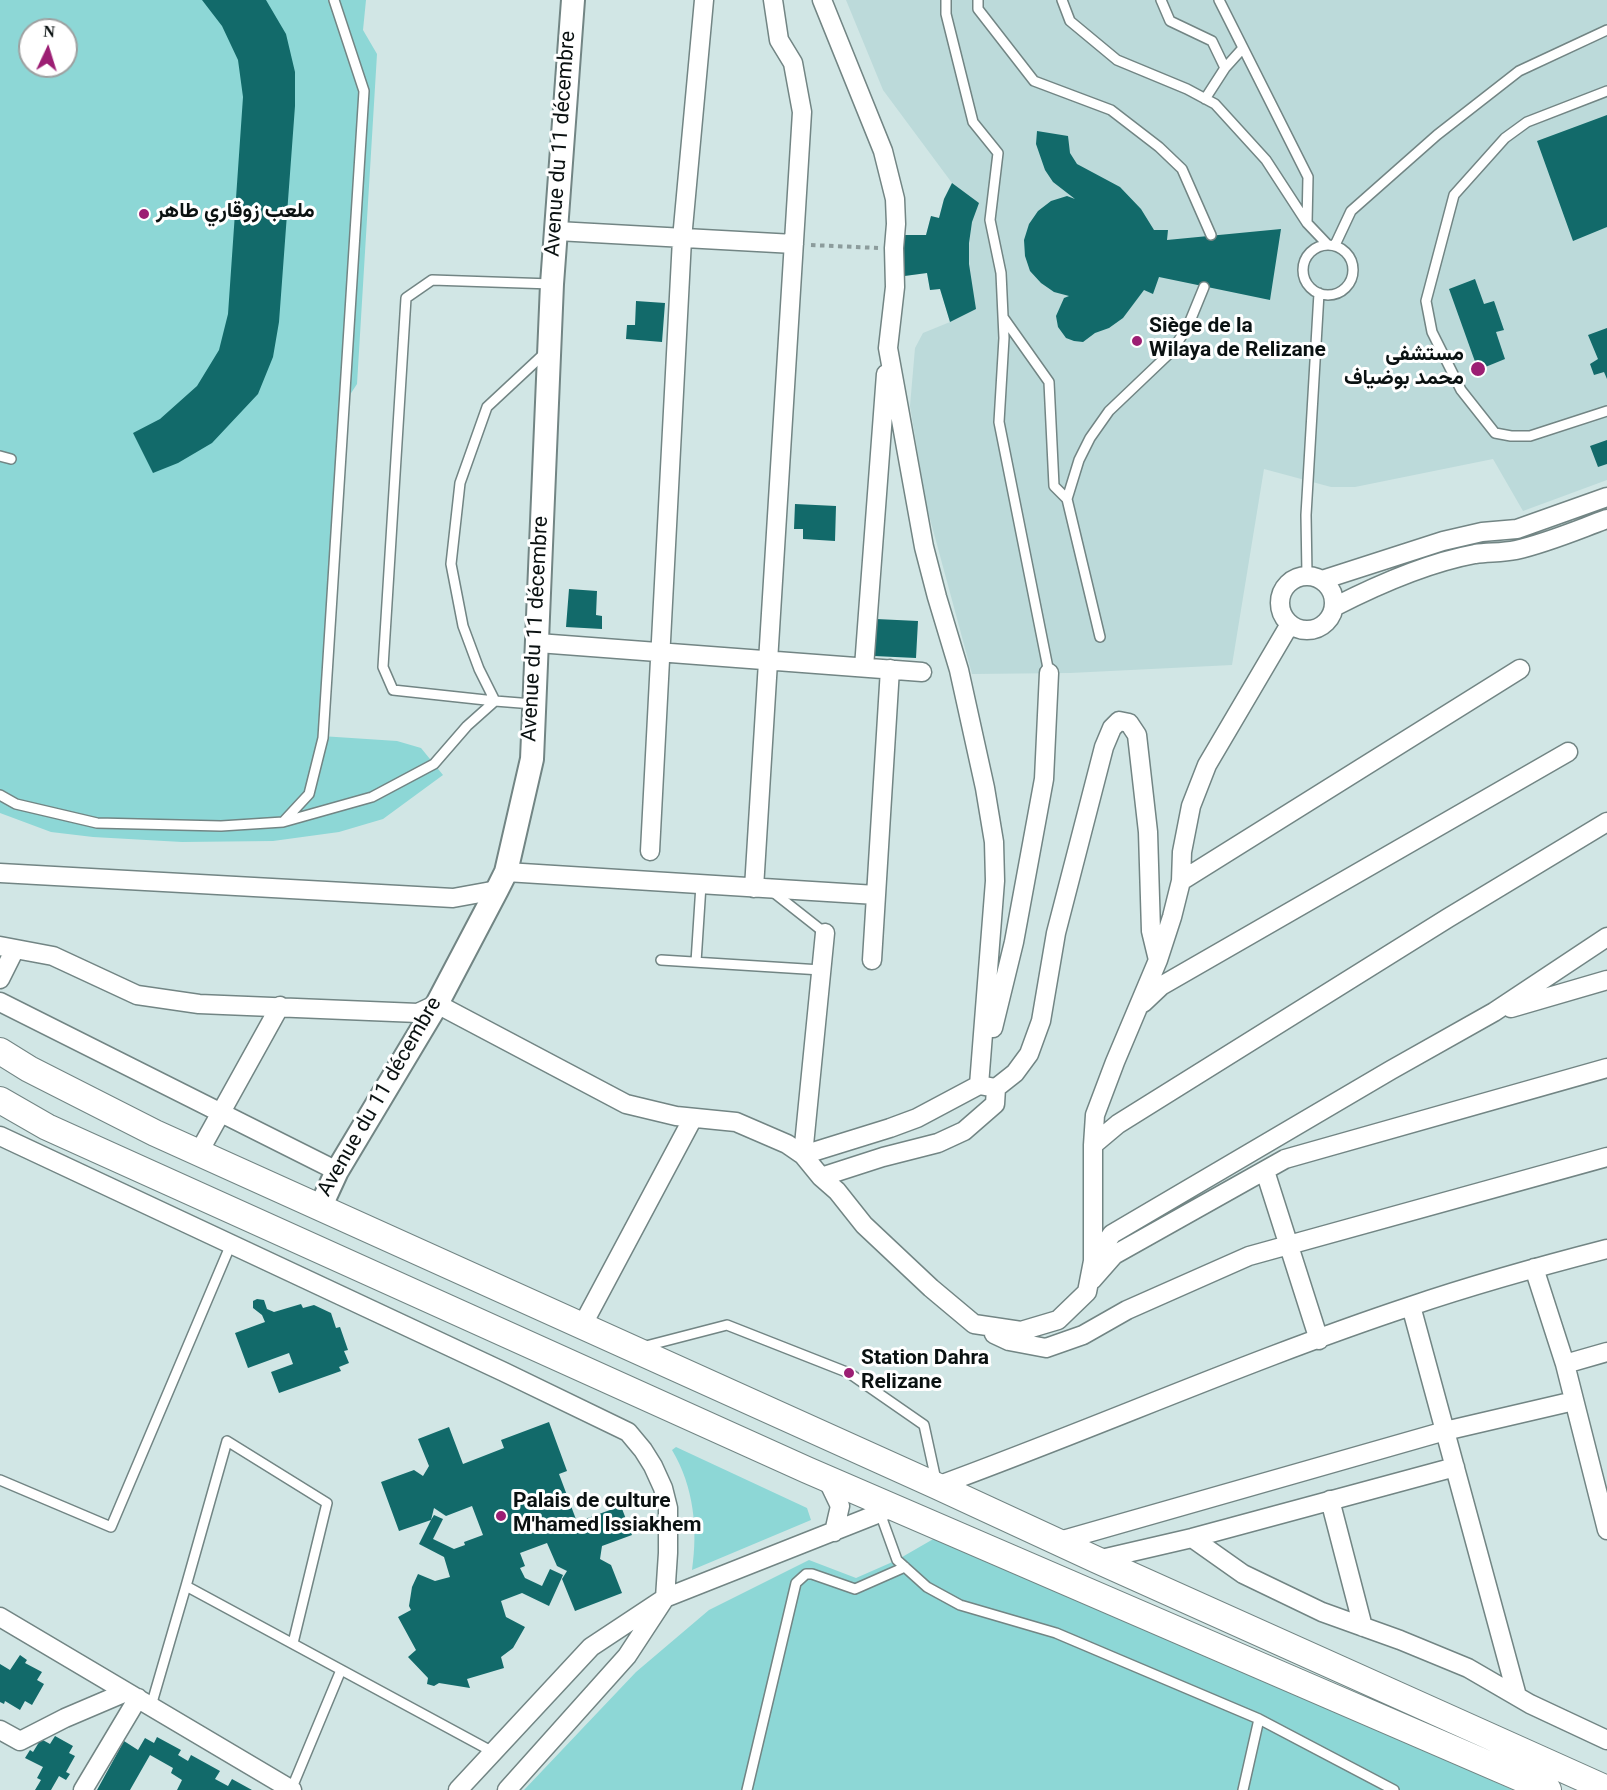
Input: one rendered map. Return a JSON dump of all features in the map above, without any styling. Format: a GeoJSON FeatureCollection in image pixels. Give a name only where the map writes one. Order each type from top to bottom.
{"type":"FeatureCollection","features":[{"type":"Feature","properties":{"kind":"main road"},"geometry":{"type":"LineString","coordinates":[[0,1051],[39,1075],[155,1133],[1607,1789]]}},
{"type":"Feature","properties":{"kind":"main road"},"geometry":{"type":"LineString","coordinates":[[0,1100],[47,1127],[807,1470],[887,1510],[1548,1790]]}},
{"type":"Feature","properties":{"kind":"street","name":"Avenue du 11 décembre"},"geometry":{"type":"LineString","coordinates":[[320,1208],[337,1171],[436,1004],[502,881],[532,759],[552,284],[573,0]]}},
{"type":"Feature","properties":{"kind":"street"},"geometry":{"type":"LineString","coordinates":[[650,851],[682,239],[704,0]]}},
{"type":"Feature","properties":{"kind":"street"},"geometry":{"type":"LineString","coordinates":[[761,888],[768,660],[802,112],[793,63],[779,40],[772,0]]}},
{"type":"Feature","properties":{"kind":"street"},"geometry":{"type":"LineString","coordinates":[[822,0],[883,151],[891,176],[896,216],[895,287],[888,348],[864,667]]}},
{"type":"Feature","properties":{"kind":"street"},"geometry":{"type":"LineString","coordinates":[[557,231],[794,244]]}},
{"type":"Feature","properties":{"kind":"street"},"geometry":{"type":"LineString","coordinates":[[821,1177],[883,1157],[938,1143],[964,1131],[995,1104],[988,1087],[995,882],[994,842],[985,788],[959,670],[924,547],[888,348]]}},
{"type":"Feature","properties":{"kind":"street"},"geometry":{"type":"LineString","coordinates":[[1314,578],[1332,592],[1334,607],[1330,616],[1316,628],[1298,628],[1290,624],[1280,610],[1281,594],[1291,580],[1314,578],[1482,532],[1517,529],[1607,497]]}},
{"type":"Feature","properties":{"kind":"street"},"geometry":{"type":"LineString","coordinates":[[1334,607],[1371,588],[1437,564],[1475,554],[1514,551],[1533,546],[1607,519]]}},
{"type":"Feature","properties":{"kind":"street"},"geometry":{"type":"LineString","coordinates":[[974,1324],[1021,1330],[1058,1320],[1087,1292],[1093,1261],[1095,1115],[1158,960],[1181,881],[1182,852],[1191,806],[1207,765],[1290,624]]}},
{"type":"Feature","properties":{"kind":"street"},"geometry":{"type":"LineString","coordinates":[[538,643],[922,672]]}},
{"type":"Feature","properties":{"kind":"street"},"geometry":{"type":"LineString","coordinates":[[872,960],[890,669]]}},
{"type":"Feature","properties":{"kind":"street"},"geometry":{"type":"LineString","coordinates":[[1181,881],[1520,669]]}},
{"type":"Feature","properties":{"kind":"street"},"geometry":{"type":"LineString","coordinates":[[988,1087],[1044,779],[1049,673]]}},
{"type":"Feature","properties":{"kind":"street"},"geometry":{"type":"LineString","coordinates":[[803,1155],[890,1128],[988,1087],[1015,1073],[1029,1054],[1041,1021],[1056,933],[1104,747],[1112,728],[1119,721],[1129,723],[1137,735],[1148,832],[1151,931],[1158,960]]}},
{"type":"Feature","properties":{"kind":"street"},"geometry":{"type":"LineString","coordinates":[[1138,1008],[1161,986],[1568,752]]}},
{"type":"Feature","properties":{"kind":"street"},"geometry":{"type":"LineString","coordinates":[[1093,1145],[1118,1124],[1438,924],[1607,822]]}},
{"type":"Feature","properties":{"kind":"street"},"geometry":{"type":"LineString","coordinates":[[0,873],[453,898],[502,881],[701,885],[876,895]]}},
{"type":"Feature","properties":{"kind":"street"},"geometry":{"type":"LineString","coordinates":[[803,1155],[825,933]]}},
{"type":"Feature","properties":{"kind":"street"},"geometry":{"type":"LineString","coordinates":[[1093,1261],[1112,1234],[1494,1012],[1607,937]]}},
{"type":"Feature","properties":{"kind":"street"},"geometry":{"type":"LineString","coordinates":[[0,979],[8,948],[53,956],[137,995],[199,1004],[417,1013],[436,1004],[626,1104],[693,1118],[736,1122],[787,1144],[803,1155],[821,1177],[837,1191],[864,1225],[931,1288],[974,1324],[1009,1341],[1046,1348],[1083,1335],[1127,1310],[1249,1256],[1607,1157]]}},
{"type":"Feature","properties":{"kind":"street"},"geometry":{"type":"LineString","coordinates":[[1494,1012],[1607,980]]}},
{"type":"Feature","properties":{"kind":"street"},"geometry":{"type":"LineString","coordinates":[[0,1002],[337,1171]]}},
{"type":"Feature","properties":{"kind":"street"},"geometry":{"type":"LineString","coordinates":[[199,1152],[280,1006]]}},
{"type":"Feature","properties":{"kind":"street"},"geometry":{"type":"LineString","coordinates":[[1089,1284],[1114,1255],[1285,1159],[1607,1068]]}},
{"type":"Feature","properties":{"kind":"street"},"geometry":{"type":"LineString","coordinates":[[582,1326],[693,1118]]}},
{"type":"Feature","properties":{"kind":"street"},"geometry":{"type":"LineString","coordinates":[[0,1136],[628,1432],[644,1450],[663,1488],[668,1508],[665,1598],[627,1656],[507,1790]]}},
{"type":"Feature","properties":{"kind":"street"},"geometry":{"type":"LineString","coordinates":[[1264,1171],[1318,1340]]}},
{"type":"Feature","properties":{"kind":"street"},"geometry":{"type":"LineString","coordinates":[[937,1486],[1410,1306],[1534,1268],[1607,1249]]}},
{"type":"Feature","properties":{"kind":"street"},"geometry":{"type":"LineString","coordinates":[[1534,1268],[1601,1481],[1607,1530]]}},
{"type":"Feature","properties":{"kind":"street"},"geometry":{"type":"LineString","coordinates":[[1410,1306],[1517,1696]]}},
{"type":"Feature","properties":{"kind":"street"},"geometry":{"type":"LineString","coordinates":[[1565,1364],[1607,1352]]}},
{"type":"Feature","properties":{"kind":"street"},"geometry":{"type":"LineString","coordinates":[[1056,1542],[1445,1431],[1574,1401]]}},
{"type":"Feature","properties":{"kind":"street"},"geometry":{"type":"LineString","coordinates":[[1097,1560],[1192,1538],[1455,1467]]}},
{"type":"Feature","properties":{"kind":"street"},"geometry":{"type":"LineString","coordinates":[[807,1470],[829,1482],[840,1506],[834,1532]]}},
{"type":"Feature","properties":{"kind":"street"},"geometry":{"type":"LineString","coordinates":[[1330,1500],[1363,1627]]}},
{"type":"Feature","properties":{"kind":"street"},"geometry":{"type":"LineString","coordinates":[[458,1790],[591,1647],[665,1598],[887,1510]]}},
{"type":"Feature","properties":{"kind":"street"},"geometry":{"type":"LineString","coordinates":[[1192,1538],[1243,1574],[1322,1612],[1468,1668],[1517,1696],[1607,1740]]}},
{"type":"Feature","properties":{"kind":"street"},"geometry":{"type":"LineString","coordinates":[[0,1617],[292,1790]]}},
{"type":"Feature","properties":{"kind":"street"},"geometry":{"type":"LineString","coordinates":[[0,1730],[20,1741],[65,1718],[139,1699]]}},
{"type":"Feature","properties":{"kind":"street"},"geometry":{"type":"LineString","coordinates":[[83,1790],[139,1699]]}},
{"type":"Feature","properties":{"kind":"lane"},"geometry":{"type":"LineString","coordinates":[[283,822],[309,794],[323,738],[363,115],[364,91],[334,0]]}},
{"type":"Feature","properties":{"kind":"lane"},"geometry":{"type":"LineString","coordinates":[[946,0],[946,14],[973,122],[998,153],[990,220],[1001,273],[1004,338],[999,422],[1049,673]]}},
{"type":"Feature","properties":{"kind":"lane"},"geometry":{"type":"LineString","coordinates":[[978,0],[978,9],[1034,81],[1111,110],[1159,147],[1182,169],[1211,236]]}},
{"type":"Feature","properties":{"kind":"lane"},"geometry":{"type":"LineString","coordinates":[[1062,0],[1070,21],[1117,60],[1215,104],[1266,160],[1307,223],[1331,245],[1348,254],[1354,269],[1352,277],[1343,290],[1336,294],[1319,293],[1306,282],[1303,266],[1305,257],[1311,251],[1331,245],[1352,211],[1437,135],[1519,70],[1607,30]]}},
{"type":"Feature","properties":{"kind":"lane"},"geometry":{"type":"LineString","coordinates":[[1161,0],[1170,21],[1212,41],[1225,68]]}},
{"type":"Feature","properties":{"kind":"lane"},"geometry":{"type":"LineString","coordinates":[[1219,0],[1308,177],[1307,223]]}},
{"type":"Feature","properties":{"kind":"lane"},"geometry":{"type":"LineString","coordinates":[[1205,99],[1225,68],[1243,48]]}},
{"type":"Feature","properties":{"kind":"lane"},"geometry":{"type":"LineString","coordinates":[[1607,91],[1527,122],[1505,138],[1454,195],[1425,301],[1432,332],[1461,390],[1495,433],[1530,436],[1607,411]]}},
{"type":"Feature","properties":{"kind":"lane"},"geometry":{"type":"LineString","coordinates":[[535,704],[393,690],[383,667],[406,298],[432,280],[552,284]]}},
{"type":"Feature","properties":{"kind":"lane"},"geometry":{"type":"LineString","coordinates":[[1100,637],[1067,499],[1079,460],[1090,438],[1109,411],[1172,351],[1188,326],[1204,287]]}},
{"type":"Feature","properties":{"kind":"lane"},"geometry":{"type":"LineString","coordinates":[[1314,578],[1306,515],[1319,293]]}},
{"type":"Feature","properties":{"kind":"lane"},"geometry":{"type":"LineString","coordinates":[[1003,317],[1049,382],[1054,486],[1067,499]]}},
{"type":"Feature","properties":{"kind":"lane"},"geometry":{"type":"LineString","coordinates":[[495,701],[478,669],[463,626],[451,564],[460,483],[487,407],[550,348]]}},
{"type":"Feature","properties":{"kind":"lane"},"geometry":{"type":"LineString","coordinates":[[0,456],[11,459]]}},
{"type":"Feature","properties":{"kind":"lane"},"geometry":{"type":"LineString","coordinates":[[0,795],[16,804],[97,824],[221,826],[283,822],[372,797],[434,764],[466,726],[495,701]]}},
{"type":"Feature","properties":{"kind":"lane"},"geometry":{"type":"LineString","coordinates":[[696,962],[701,885]]}},
{"type":"Feature","properties":{"kind":"lane"},"geometry":{"type":"LineString","coordinates":[[761,888],[825,933]]}},
{"type":"Feature","properties":{"kind":"lane"},"geometry":{"type":"LineString","coordinates":[[661,960],[821,970]]}},
{"type":"Feature","properties":{"kind":"lane"},"geometry":{"type":"LineString","coordinates":[[0,1480],[111,1527],[231,1244]]}},
{"type":"Feature","properties":{"kind":"lane"},"geometry":{"type":"LineString","coordinates":[[633,1349],[727,1325],[849,1373],[924,1425],[937,1486]]}},
{"type":"Feature","properties":{"kind":"lane"},"geometry":{"type":"LineString","coordinates":[[139,1699],[186,1586],[227,1441],[327,1503],[293,1643]]}},
{"type":"Feature","properties":{"kind":"lane"},"geometry":{"type":"LineString","coordinates":[[887,1510],[897,1560],[927,1587],[960,1605],[1056,1633],[1259,1719],[1394,1790]]}},
{"type":"Feature","properties":{"kind":"lane"},"geometry":{"type":"LineString","coordinates":[[747,1790],[796,1583],[801,1578],[813,1574],[855,1588],[905,1567]]}},
{"type":"Feature","properties":{"kind":"lane"},"geometry":{"type":"LineString","coordinates":[[186,1586],[493,1752]]}},
{"type":"Feature","properties":{"kind":"lane"},"geometry":{"type":"LineString","coordinates":[[292,1790],[341,1670]]}},
{"type":"Feature","properties":{"kind":"lane"},"geometry":{"type":"LineString","coordinates":[[1243,1790],[1259,1719]]}},
{"type":"Feature","properties":{"kind":"path"},"geometry":{"type":"LineString","coordinates":[[794,244],[894,249]]}},
{"type":"Feature","properties":{"kind":"shaded area"},"geometry":{"type":"Polygon","coordinates":[[[0,0],[366,0],[363,30],[377,54],[357,384],[342,407],[321,736],[397,741],[421,748],[443,775],[383,819],[339,832],[273,841],[182,842],[51,832],[0,813],[0,0]]]}},
{"type":"Feature","properties":{"kind":"shaded area","name":"Siège de la Wilaya de Relizane"},"geometry":{"type":"Polygon","coordinates":[[[846,0],[1607,0],[1607,480],[1523,511],[1493,459],[1355,487],[1331,487],[1264,469],[1232,665],[1070,673],[972,674],[926,504],[910,406],[915,348],[923,333],[950,322],[940,289],[930,290],[927,273],[897,277],[926,235],[931,216],[939,218],[944,199],[952,183],[883,90],[846,0]]]}},
{"type":"Feature","properties":{"kind":"shaded area"},"geometry":{"type":"Polygon","coordinates":[[[676,1447],[807,1508],[811,1520],[692,1570],[694,1524],[692,1508],[690,1493],[672,1450],[676,1447]]]}},
{"type":"Feature","properties":{"kind":"shaded area"},"geometry":{"type":"Polygon","coordinates":[[[942,1534],[1513,1790],[524,1790],[636,1672],[709,1610],[809,1560],[856,1578],[897,1560],[942,1534]]]}},
{"type":"Feature","properties":{"kind":"building"},"geometry":{"type":"Polygon","coordinates":[[[202,0],[266,0],[286,34],[295,72],[295,106],[279,322],[273,357],[258,394],[212,443],[178,463],[153,473],[133,433],[160,419],[197,386],[219,350],[228,314],[243,97],[238,60],[222,26],[202,0]]]}},
{"type":"Feature","properties":{"kind":"building"},"geometry":{"type":"Polygon","coordinates":[[[1607,115],[1607,227],[1573,241],[1537,141],[1607,115]]]}},
{"type":"Feature","properties":{"kind":"building"},"geometry":{"type":"Polygon","coordinates":[[[1037,131],[1068,136],[1070,153],[1077,164],[1120,187],[1141,209],[1154,230],[1168,230],[1167,240],[1281,229],[1270,300],[1159,277],[1153,294],[1144,290],[1123,318],[1109,328],[1095,333],[1083,342],[1066,338],[1058,327],[1056,316],[1064,298],[1069,296],[1054,292],[1041,283],[1030,271],[1025,256],[1024,240],[1029,224],[1038,211],[1051,201],[1067,196],[1075,199],[1053,182],[1045,170],[1036,144],[1037,131]]]}},
{"type":"Feature","properties":{"kind":"building"},"geometry":{"type":"Polygon","coordinates":[[[952,183],[979,203],[972,222],[969,243],[969,264],[976,309],[950,322],[940,289],[930,290],[927,273],[897,277],[895,235],[926,235],[931,216],[939,218],[944,199],[952,183]]]}},
{"type":"Feature","properties":{"kind":"building"},"geometry":{"type":"Polygon","coordinates":[[[1475,279],[1484,304],[1494,301],[1504,330],[1496,332],[1505,359],[1478,370],[1449,289],[1475,279]]]}},
{"type":"Feature","properties":{"kind":"building"},"geometry":{"type":"Polygon","coordinates":[[[636,301],[665,303],[662,342],[626,339],[627,325],[635,325],[636,301]]]}},
{"type":"Feature","properties":{"kind":"building"},"geometry":{"type":"Polygon","coordinates":[[[1607,328],[1607,379],[1604,372],[1594,375],[1590,364],[1598,359],[1588,335],[1607,328]]]}},
{"type":"Feature","properties":{"kind":"building"},"geometry":{"type":"Polygon","coordinates":[[[1607,440],[1607,464],[1598,467],[1590,446],[1607,440]]]}},
{"type":"Feature","properties":{"kind":"building"},"geometry":{"type":"Polygon","coordinates":[[[795,504],[836,506],[835,541],[803,539],[803,529],[794,529],[795,504]]]}},
{"type":"Feature","properties":{"kind":"building"},"geometry":{"type":"Polygon","coordinates":[[[569,589],[597,591],[596,615],[602,616],[602,629],[566,627],[569,589]]]}},
{"type":"Feature","properties":{"kind":"building"},"geometry":{"type":"Polygon","coordinates":[[[876,619],[918,621],[916,658],[874,656],[876,619]]]}},
{"type":"Feature","properties":{"kind":"building"},"geometry":{"type":"Polygon","coordinates":[[[264,1300],[267,1309],[274,1312],[301,1304],[303,1308],[314,1305],[331,1313],[336,1328],[340,1327],[348,1350],[344,1351],[349,1363],[339,1367],[341,1371],[279,1393],[271,1372],[293,1364],[289,1353],[248,1368],[235,1333],[265,1322],[262,1315],[253,1308],[253,1301],[264,1300]]]}},
{"type":"Feature","properties":{"kind":"building"},"geometry":{"type":"Polygon","coordinates":[[[549,1422],[567,1471],[559,1474],[577,1522],[621,1506],[632,1535],[602,1546],[600,1559],[611,1565],[622,1593],[575,1611],[562,1579],[567,1571],[557,1566],[547,1543],[520,1553],[525,1566],[520,1568],[525,1578],[542,1586],[550,1569],[563,1575],[549,1606],[522,1593],[501,1601],[506,1617],[525,1627],[513,1648],[501,1657],[504,1668],[467,1679],[470,1688],[439,1683],[434,1686],[427,1684],[428,1678],[408,1657],[416,1650],[398,1617],[411,1610],[409,1606],[412,1587],[418,1574],[435,1581],[450,1577],[444,1557],[419,1544],[431,1520],[399,1531],[381,1482],[414,1470],[423,1476],[429,1466],[418,1439],[449,1427],[463,1464],[504,1448],[501,1440],[549,1422]],[[472,1506],[446,1516],[434,1508],[431,1520],[434,1515],[443,1519],[433,1539],[454,1549],[465,1545],[464,1542],[483,1535],[472,1506]]]}},
{"type":"Feature","properties":{"kind":"building"},"geometry":{"type":"Polygon","coordinates":[[[20,1655],[27,1660],[25,1663],[42,1672],[37,1680],[44,1684],[32,1705],[25,1701],[20,1710],[5,1701],[4,1704],[0,1702],[0,1664],[10,1670],[20,1655]]]}},
{"type":"Feature","properties":{"kind":"building"},"geometry":{"type":"Polygon","coordinates":[[[55,1736],[73,1746],[69,1753],[75,1756],[66,1772],[70,1774],[66,1780],[59,1776],[51,1790],[35,1790],[41,1780],[37,1778],[43,1767],[25,1758],[30,1750],[33,1752],[41,1739],[50,1744],[55,1736]]]}},
{"type":"Feature","properties":{"kind":"building"},"geometry":{"type":"Polygon","coordinates":[[[157,1737],[181,1750],[178,1755],[188,1761],[191,1755],[220,1771],[215,1779],[228,1786],[232,1779],[252,1790],[177,1790],[182,1780],[171,1773],[173,1768],[150,1755],[130,1790],[97,1790],[124,1741],[138,1750],[145,1738],[154,1743],[157,1737]]]}},
{"type":"Feature","properties":{"kind":"place","name":"ملعب زوقاري طاهر"},"geometry":{"type":"Point","coordinates":[144,214]}},
{"type":"Feature","properties":{"kind":"place","name":"Siège de la Wilaya de Relizane"},"geometry":{"type":"Point","coordinates":[1137,341]}},
{"type":"Feature","properties":{"kind":"place","name":"مستشفى محمد بوضياف"},"geometry":{"type":"Point","coordinates":[1478,369]}},
{"type":"Feature","properties":{"kind":"place","name":"Station Dahra Relizane"},"geometry":{"type":"Point","coordinates":[849,1373]}},
{"type":"Feature","properties":{"kind":"place","name":"Palais de culture M'hamed Issiakhem"},"geometry":{"type":"Point","coordinates":[501,1516]}}]}
